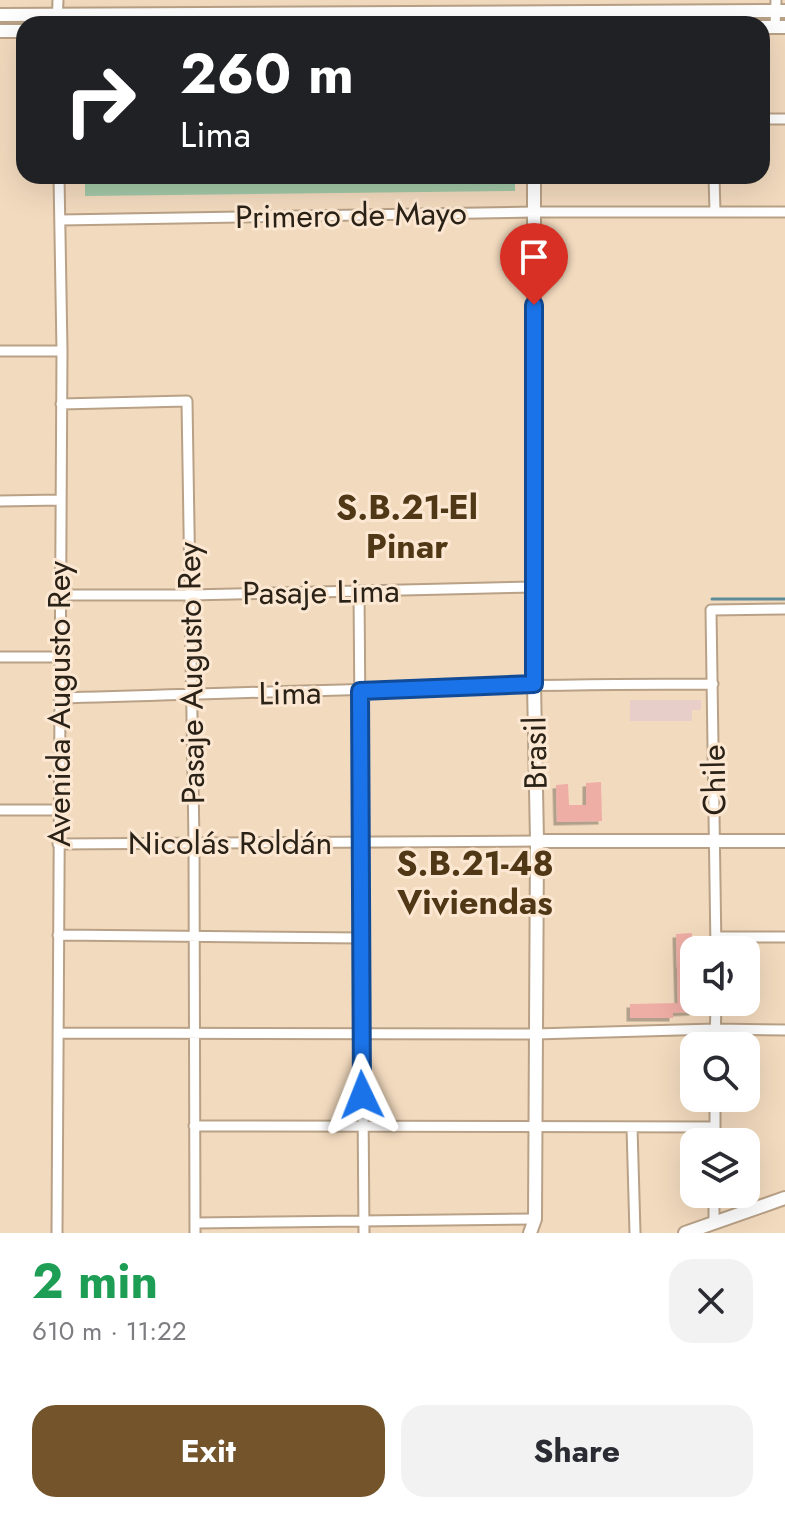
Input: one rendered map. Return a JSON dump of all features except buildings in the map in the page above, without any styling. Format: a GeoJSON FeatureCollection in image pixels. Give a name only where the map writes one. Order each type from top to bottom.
{"type":"FeatureCollection","features":[{"type":"Feature","properties":{"kind":"street"},"geometry":{"type":"LineString","coordinates":[[723,16],[779,8],[774,27]]}},
{"type":"Feature","properties":{"kind":"street","name":"Avenida Augusto Rey"},"geometry":{"type":"LineString","coordinates":[[57,1233],[62,351],[59,184]]}},
{"type":"Feature","properties":{"kind":"street","name":"Brasil"},"geometry":{"type":"LineString","coordinates":[[530,1233],[535,1219],[537,841],[534,184]]}},
{"type":"Feature","properties":{"kind":"street"},"geometry":{"type":"LineString","coordinates":[[714,184],[715,212]]}},
{"type":"Feature","properties":{"kind":"street","name":"Primero de Mayo"},"geometry":{"type":"LineString","coordinates":[[60,220],[534,212],[785,212]]}},
{"type":"Feature","properties":{"kind":"street"},"geometry":{"type":"LineString","coordinates":[[0,351],[62,351]]}},
{"type":"Feature","properties":{"kind":"street","name":"Pasaje Augusto Rey"},"geometry":{"type":"LineString","coordinates":[[61,404],[187,401],[194,843],[195,1228]]}},
{"type":"Feature","properties":{"kind":"street"},"geometry":{"type":"LineString","coordinates":[[0,501],[60,500]]}},
{"type":"Feature","properties":{"kind":"street","name":"Pasaje Lima"},"geometry":{"type":"LineString","coordinates":[[60,595],[534,587]]}},
{"type":"Feature","properties":{"kind":"street"},"geometry":{"type":"LineString","coordinates":[[359,591],[360,1035],[364,1233]]}},
{"type":"Feature","properties":{"kind":"street","name":"Chile"},"geometry":{"type":"LineString","coordinates":[[716,936],[711,610],[785,609]]}},
{"type":"Feature","properties":{"kind":"street"},"geometry":{"type":"LineString","coordinates":[[0,657],[59,657]]}},
{"type":"Feature","properties":{"kind":"street","name":"Lima"},"geometry":{"type":"LineString","coordinates":[[59,698],[534,684],[713,684]]}},
{"type":"Feature","properties":{"kind":"street"},"geometry":{"type":"LineString","coordinates":[[0,810],[58,810]]}},
{"type":"Feature","properties":{"kind":"street","name":"Nicolás Roldán"},"geometry":{"type":"LineString","coordinates":[[58,844],[785,841]]}},
{"type":"Feature","properties":{"kind":"street"},"geometry":{"type":"LineString","coordinates":[[58,935],[361,938]]}},
{"type":"Feature","properties":{"kind":"street"},"geometry":{"type":"LineString","coordinates":[[760,937],[785,937]]}},
{"type":"Feature","properties":{"kind":"street"},"geometry":{"type":"LineString","coordinates":[[715,1016],[715,1029]]}},
{"type":"Feature","properties":{"kind":"street"},"geometry":{"type":"LineString","coordinates":[[58,1033],[360,1035],[785,1030]]}},
{"type":"Feature","properties":{"kind":"street"},"geometry":{"type":"LineString","coordinates":[[194,1126],[715,1127],[715,1112]]}},
{"type":"Feature","properties":{"kind":"street"},"geometry":{"type":"LineString","coordinates":[[632,1127],[635,1233]]}},
{"type":"Feature","properties":{"kind":"street"},"geometry":{"type":"LineString","coordinates":[[685,1233],[785,1198]]}},
{"type":"Feature","properties":{"kind":"street"},"geometry":{"type":"LineString","coordinates":[[714,1208],[714,1223]]}},
{"type":"Feature","properties":{"kind":"street"},"geometry":{"type":"LineString","coordinates":[[195,1228],[535,1219]]}},
{"type":"Feature","properties":{"kind":"street"},"geometry":{"type":"LineString","coordinates":[[447,1221],[447,1233]]}},
{"type":"Feature","properties":{"kind":"shaded area"},"geometry":{"type":"Polygon","coordinates":[[[630,700],[701,700],[701,710],[692,710],[692,721],[630,721],[630,700]]]}},
{"type":"Feature","properties":{"kind":"green space"},"geometry":{"type":"Polygon","coordinates":[[[85,184],[515,184],[515,191],[85,196],[85,184]]]}},
{"type":"Feature","properties":{"kind":"waterway"},"geometry":{"type":"LineString","coordinates":[[712,599],[785,599]]}},
{"type":"Feature","properties":{"kind":"district","name":"S.B.21-El Pinar"},"geometry":{"type":"Point","coordinates":[407,526]}},
{"type":"Feature","properties":{"kind":"district","name":"S.B.21-48 Viviendas"},"geometry":{"type":"Point","coordinates":[475,882]}},
{"type":"Feature","properties":{"kind":"route"},"geometry":{"type":"LineString","coordinates":[[362,1095],[360,691],[534,684],[534,305]]}}]}
